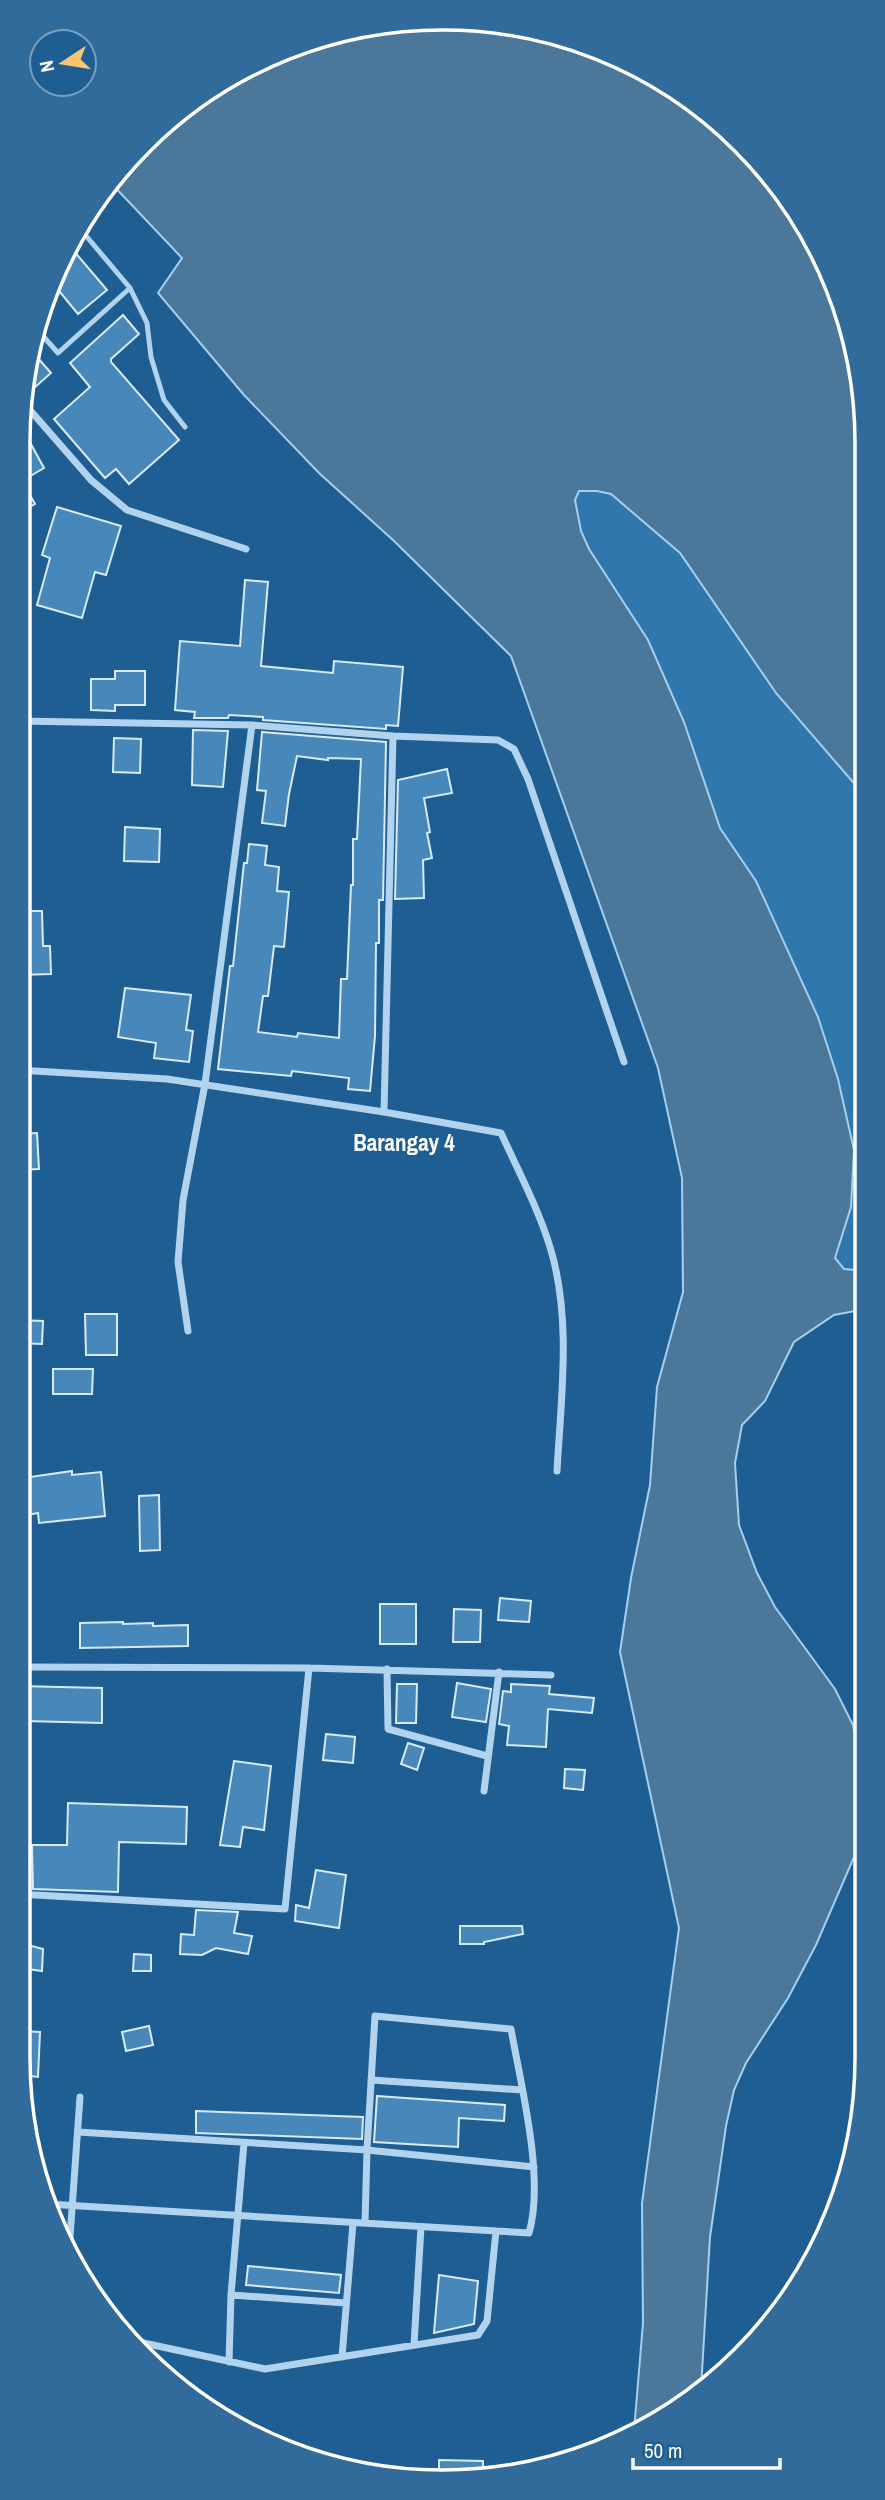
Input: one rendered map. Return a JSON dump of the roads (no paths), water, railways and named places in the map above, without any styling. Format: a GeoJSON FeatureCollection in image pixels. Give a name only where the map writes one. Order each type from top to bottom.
{"type":"FeatureCollection","features":[{"type":"Feature","properties":{"kind":"street"},"geometry":{"type":"LineString","coordinates":[[31,411],[91,480],[127,510],[246,549]]}},
{"type":"Feature","properties":{"kind":"street"},"geometry":{"type":"LineString","coordinates":[[30,721],[252,725],[393,736],[498,740],[514,749],[528,779],[624,1062]]}},
{"type":"Feature","properties":{"kind":"street"},"geometry":{"type":"LineString","coordinates":[[188,1331],[178,1262],[183,1200],[205,1084],[252,725]]}},
{"type":"Feature","properties":{"kind":"street"},"geometry":{"type":"LineString","coordinates":[[384,1112],[393,736]]}},
{"type":"Feature","properties":{"kind":"street"},"geometry":{"type":"LineString","coordinates":[[30,1071],[205,1084],[501,1133],[550,1247],[560,1300],[563,1364],[557,1471]]}},
{"type":"Feature","properties":{"kind":"street"},"geometry":{"type":"LineString","coordinates":[[30,1667],[387,1669],[551,1675]]}},
{"type":"Feature","properties":{"kind":"street"},"geometry":{"type":"LineString","coordinates":[[30,1895],[285,1909],[309,1668]]}},
{"type":"Feature","properties":{"kind":"street"},"geometry":{"type":"LineString","coordinates":[[387,1669],[388,1729],[487,1756]]}},
{"type":"Feature","properties":{"kind":"street"},"geometry":{"type":"LineString","coordinates":[[484,1791],[499,1672]]}},
{"type":"Feature","properties":{"kind":"street"},"geometry":{"type":"LineString","coordinates":[[57,2204],[529,2233],[534,2219],[534,2167],[511,2029],[375,2016],[365,2223]]}},
{"type":"Feature","properties":{"kind":"street"},"geometry":{"type":"LineString","coordinates":[[371,2080],[522,2090]]}},
{"type":"Feature","properties":{"kind":"street"},"geometry":{"type":"LineString","coordinates":[[70,2236],[80,2097]]}},
{"type":"Feature","properties":{"kind":"street"},"geometry":{"type":"LineString","coordinates":[[78,2132],[367,2150],[534,2167]]}},
{"type":"Feature","properties":{"kind":"street"},"geometry":{"type":"LineString","coordinates":[[229,2362],[230,2295],[244,2143]]}},
{"type":"Feature","properties":{"kind":"street"},"geometry":{"type":"LineString","coordinates":[[342,2357],[353,2223]]}},
{"type":"Feature","properties":{"kind":"street"},"geometry":{"type":"LineString","coordinates":[[414,2345],[421,2227]]}},
{"type":"Feature","properties":{"kind":"street"},"geometry":{"type":"LineString","coordinates":[[146,2344],[265,2369],[478,2335],[488,2321],[496,2231]]}},
{"type":"Feature","properties":{"kind":"street"},"geometry":{"type":"LineString","coordinates":[[230,2295],[346,2303]]}},
{"type":"Feature","properties":{"kind":"lane"},"geometry":{"type":"LineString","coordinates":[[86,235],[130,288],[147,323],[151,357],[164,400],[185,427]]}},
{"type":"Feature","properties":{"kind":"lane"},"geometry":{"type":"LineString","coordinates":[[44,337],[58,353],[130,288]]}},
{"type":"Feature","properties":{"kind":"district","name":"Barangay 4"},"geometry":{"type":"Point","coordinates":[404,1142]}}]}
